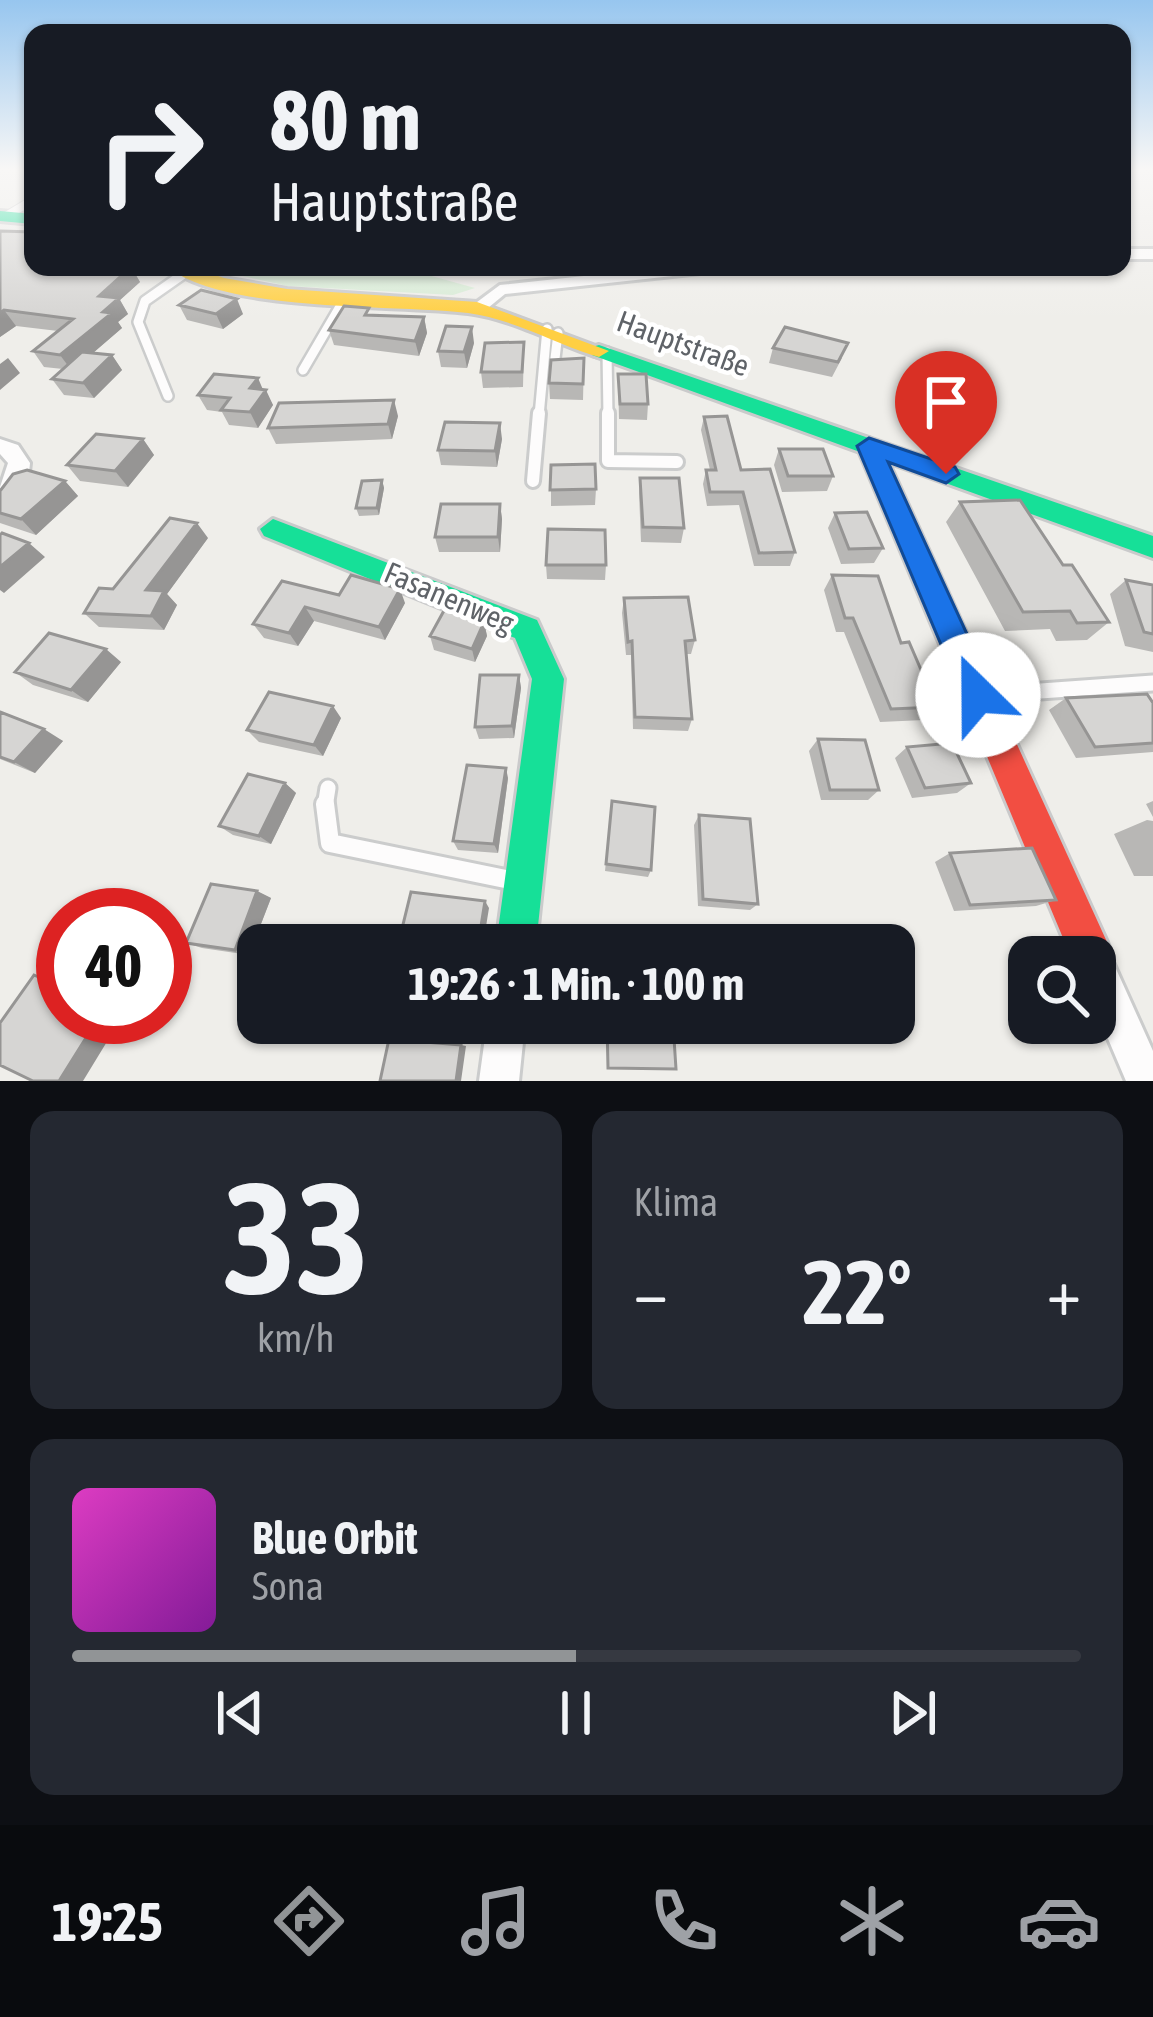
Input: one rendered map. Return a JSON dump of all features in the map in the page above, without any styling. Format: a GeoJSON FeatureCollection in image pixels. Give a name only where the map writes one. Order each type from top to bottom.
{"type":"FeatureCollection","features":[{"type":"Feature","properties":{"kind":"main road","name":"Hauptstraße"},"geometry":{"type":"LineString","coordinates":[[206,276],[261,291],[477,308],[1153,547]]}},
{"type":"Feature","properties":{"kind":"main road"},"geometry":{"type":"LineString","coordinates":[[869,446],[1083,936]]}},
{"type":"Feature","properties":{"kind":"main road","name":"Fasanenweg"},"geometry":{"type":"LineString","coordinates":[[273,529],[526,629],[548,680],[518,924]]}},
{"type":"Feature","properties":{"kind":"street"},"geometry":{"type":"LineString","coordinates":[[477,308],[500,290],[628,276]]}},
{"type":"Feature","properties":{"kind":"street"},"geometry":{"type":"LineString","coordinates":[[0,446],[11,449],[20,460],[20,474],[0,503]]}},
{"type":"Feature","properties":{"kind":"street"},"geometry":{"type":"LineString","coordinates":[[1116,1011],[1146,1081]]}},
{"type":"Feature","properties":{"kind":"street"},"geometry":{"type":"LineString","coordinates":[[499,1081],[503,1044]]}},
{"type":"Feature","properties":{"kind":"lane"},"geometry":{"type":"LineString","coordinates":[[168,396],[138,322],[145,301],[173,276]]}},
{"type":"Feature","properties":{"kind":"lane"},"geometry":{"type":"LineString","coordinates":[[302,370],[346,298]]}},
{"type":"Feature","properties":{"kind":"lane"},"geometry":{"type":"LineString","coordinates":[[552,331],[554,367]]}},
{"type":"Feature","properties":{"kind":"lane"},"geometry":{"type":"LineString","coordinates":[[533,481],[552,331]]}},
{"type":"Feature","properties":{"kind":"lane"},"geometry":{"type":"LineString","coordinates":[[608,351],[608,461],[677,462]]}},
{"type":"Feature","properties":{"kind":"lane"},"geometry":{"type":"LineString","coordinates":[[978,695],[1153,683]]}},
{"type":"Feature","properties":{"kind":"lane"},"geometry":{"type":"LineString","coordinates":[[328,788],[324,812],[330,843],[523,883]]}},
{"type":"Feature","properties":{"kind":"green space"},"geometry":{"type":"Polygon","coordinates":[[[243,276],[432,276],[475,288],[453,295],[287,286],[243,276]]]}},
{"type":"Feature","properties":{"kind":"building"},"geometry":{"type":"Polygon","coordinates":[[[0,231],[24,232],[24,276],[121,276],[99,296],[119,298],[103,312],[112,313],[60,355],[33,351],[73,319],[0,313],[0,231]]]}},
{"type":"Feature","properties":{"kind":"building"},"geometry":{"type":"Polygon","coordinates":[[[201,290],[237,299],[216,314],[179,305],[201,290]]]}},
{"type":"Feature","properties":{"kind":"building"},"geometry":{"type":"Polygon","coordinates":[[[344,306],[369,308],[365,315],[424,317],[415,341],[329,330],[344,306]]]}},
{"type":"Feature","properties":{"kind":"building"},"geometry":{"type":"Polygon","coordinates":[[[446,326],[472,327],[464,352],[438,351],[446,326]]]}},
{"type":"Feature","properties":{"kind":"building"},"geometry":{"type":"Polygon","coordinates":[[[785,327],[848,343],[838,362],[773,348],[785,327]]]}},
{"type":"Feature","properties":{"kind":"building"},"geometry":{"type":"Polygon","coordinates":[[[524,342],[522,372],[481,372],[485,343],[524,342]]]}},
{"type":"Feature","properties":{"kind":"building"},"geometry":{"type":"Polygon","coordinates":[[[82,352],[112,355],[83,383],[52,379],[82,352]]]}},
{"type":"Feature","properties":{"kind":"building"},"geometry":{"type":"Polygon","coordinates":[[[584,358],[583,384],[549,383],[551,360],[584,358]]]}},
{"type":"Feature","properties":{"kind":"building"},"geometry":{"type":"Polygon","coordinates":[[[214,374],[258,378],[250,388],[266,390],[250,412],[221,410],[230,398],[198,395],[214,374]]]}},
{"type":"Feature","properties":{"kind":"building"},"geometry":{"type":"Polygon","coordinates":[[[618,374],[646,374],[648,404],[620,404],[618,374]]]}},
{"type":"Feature","properties":{"kind":"building"},"geometry":{"type":"Polygon","coordinates":[[[394,400],[388,424],[268,428],[279,403],[394,400]]]}},
{"type":"Feature","properties":{"kind":"building"},"geometry":{"type":"Polygon","coordinates":[[[727,416],[741,470],[770,469],[795,552],[759,553],[743,492],[710,492],[706,470],[716,470],[704,417],[727,416]]]}},
{"type":"Feature","properties":{"kind":"building"},"geometry":{"type":"Polygon","coordinates":[[[445,422],[500,423],[495,451],[438,450],[445,422]]]}},
{"type":"Feature","properties":{"kind":"building"},"geometry":{"type":"Polygon","coordinates":[[[96,434],[143,439],[115,471],[67,465],[96,434]]]}},
{"type":"Feature","properties":{"kind":"building"},"geometry":{"type":"Polygon","coordinates":[[[779,449],[823,449],[833,476],[788,476],[779,449]]]}},
{"type":"Feature","properties":{"kind":"building"},"geometry":{"type":"Polygon","coordinates":[[[595,464],[596,489],[550,490],[551,465],[595,464]]]}},
{"type":"Feature","properties":{"kind":"building"},"geometry":{"type":"Polygon","coordinates":[[[27,470],[65,481],[21,519],[0,513],[0,491],[13,474],[27,470]]]}},
{"type":"Feature","properties":{"kind":"building"},"geometry":{"type":"Polygon","coordinates":[[[640,478],[679,478],[684,528],[643,527],[640,478]]]}},
{"type":"Feature","properties":{"kind":"building"},"geometry":{"type":"Polygon","coordinates":[[[382,480],[377,508],[356,508],[362,481],[382,480]]]}},
{"type":"Feature","properties":{"kind":"building"},"geometry":{"type":"Polygon","coordinates":[[[1020,500],[1063,565],[1072,565],[1109,622],[1077,623],[1070,611],[1023,612],[960,502],[1020,500]]]}},
{"type":"Feature","properties":{"kind":"building"},"geometry":{"type":"Polygon","coordinates":[[[441,504],[500,504],[498,537],[435,537],[441,504]]]}},
{"type":"Feature","properties":{"kind":"building"},"geometry":{"type":"Polygon","coordinates":[[[867,512],[883,548],[849,549],[835,513],[867,512]]]}},
{"type":"Feature","properties":{"kind":"building"},"geometry":{"type":"Polygon","coordinates":[[[170,518],[197,523],[146,590],[164,591],[151,616],[84,613],[99,588],[113,589],[170,518]]]}},
{"type":"Feature","properties":{"kind":"building"},"geometry":{"type":"Polygon","coordinates":[[[548,529],[605,530],[606,565],[546,565],[548,529]]]}},
{"type":"Feature","properties":{"kind":"building"},"geometry":{"type":"Polygon","coordinates":[[[0,535],[29,543],[0,567],[0,535]]]}},
{"type":"Feature","properties":{"kind":"building"},"geometry":{"type":"Polygon","coordinates":[[[351,575],[400,589],[379,627],[305,607],[289,633],[253,624],[282,581],[339,595],[351,575]]]}},
{"type":"Feature","properties":{"kind":"building"},"geometry":{"type":"Polygon","coordinates":[[[832,575],[878,576],[901,643],[909,642],[937,707],[891,709],[853,618],[845,618],[832,575]]]}},
{"type":"Feature","properties":{"kind":"building"},"geometry":{"type":"Polygon","coordinates":[[[1126,580],[1153,585],[1153,634],[1144,632],[1126,580]]]}},
{"type":"Feature","properties":{"kind":"building"},"geometry":{"type":"Polygon","coordinates":[[[688,597],[695,640],[685,641],[692,719],[635,717],[632,641],[628,642],[624,598],[688,597]]]}},
{"type":"Feature","properties":{"kind":"building"},"geometry":{"type":"Polygon","coordinates":[[[446,607],[484,622],[472,649],[430,636],[446,607]]]}},
{"type":"Feature","properties":{"kind":"building"},"geometry":{"type":"Polygon","coordinates":[[[49,633],[106,649],[71,690],[15,672],[49,633]]]}},
{"type":"Feature","properties":{"kind":"building"},"geometry":{"type":"Polygon","coordinates":[[[480,675],[519,675],[512,726],[475,727],[480,675]]]}},
{"type":"Feature","properties":{"kind":"building"},"geometry":{"type":"Polygon","coordinates":[[[269,692],[333,706],[314,745],[247,730],[269,692]]]}},
{"type":"Feature","properties":{"kind":"building"},"geometry":{"type":"Polygon","coordinates":[[[1147,694],[1153,703],[1153,743],[1095,747],[1066,698],[1147,694]]]}},
{"type":"Feature","properties":{"kind":"building"},"geometry":{"type":"Polygon","coordinates":[[[0,712],[44,729],[14,762],[0,757],[0,712]]]}},
{"type":"Feature","properties":{"kind":"building"},"geometry":{"type":"Polygon","coordinates":[[[818,739],[865,740],[879,790],[830,790],[818,739]]]}},
{"type":"Feature","properties":{"kind":"building"},"geometry":{"type":"Polygon","coordinates":[[[952,743],[971,783],[925,788],[907,747],[952,743]]]}},
{"type":"Feature","properties":{"kind":"building"},"geometry":{"type":"Polygon","coordinates":[[[467,765],[506,768],[494,844],[453,841],[467,765]]]}},
{"type":"Feature","properties":{"kind":"building"},"geometry":{"type":"Polygon","coordinates":[[[248,774],[285,783],[259,836],[219,826],[248,774]]]}},
{"type":"Feature","properties":{"kind":"building"},"geometry":{"type":"Polygon","coordinates":[[[612,801],[655,807],[651,870],[606,864],[612,801]]]}},
{"type":"Feature","properties":{"kind":"building"},"geometry":{"type":"Polygon","coordinates":[[[699,815],[750,819],[758,904],[703,899],[699,815]]]}},
{"type":"Feature","properties":{"kind":"building"},"geometry":{"type":"Polygon","coordinates":[[[1032,848],[1056,900],[970,905],[950,853],[1032,848]]]}},
{"type":"Feature","properties":{"kind":"building"},"geometry":{"type":"Polygon","coordinates":[[[211,884],[257,891],[245,924],[237,924],[235,950],[192,944],[192,929],[211,884]]]}},
{"type":"Feature","properties":{"kind":"building"},"geometry":{"type":"Polygon","coordinates":[[[411,892],[485,901],[481,924],[403,924],[411,892]]]}},
{"type":"Feature","properties":{"kind":"building"},"geometry":{"type":"Polygon","coordinates":[[[34,975],[36,1044],[82,1044],[59,1081],[33,1081],[0,1065],[0,1023],[34,975]]]}},
{"type":"Feature","properties":{"kind":"building"},"geometry":{"type":"Polygon","coordinates":[[[388,1044],[461,1045],[456,1081],[380,1081],[388,1044]]]}},
{"type":"Feature","properties":{"kind":"building"},"geometry":{"type":"Polygon","coordinates":[[[607,1044],[674,1044],[676,1069],[608,1068],[607,1044]]]}},
{"type":"Feature","properties":{"kind":"traffic: fast"},"geometry":{"type":"LineString","coordinates":[[599,351],[1153,547]]}},
{"type":"Feature","properties":{"kind":"traffic: fast"},"geometry":{"type":"LineString","coordinates":[[273,529],[526,629],[548,679],[519,924]]}},
{"type":"Feature","properties":{"kind":"traffic: slow"},"geometry":{"type":"LineString","coordinates":[[201,276],[287,295],[477,308],[599,351]]}},
{"type":"Feature","properties":{"kind":"traffic: jam"},"geometry":{"type":"LineString","coordinates":[[869,446],[1083,936]]}},
{"type":"Feature","properties":{"kind":"route"},"geometry":{"type":"LineString","coordinates":[[946,474],[869,446],[978,695]]}}]}
